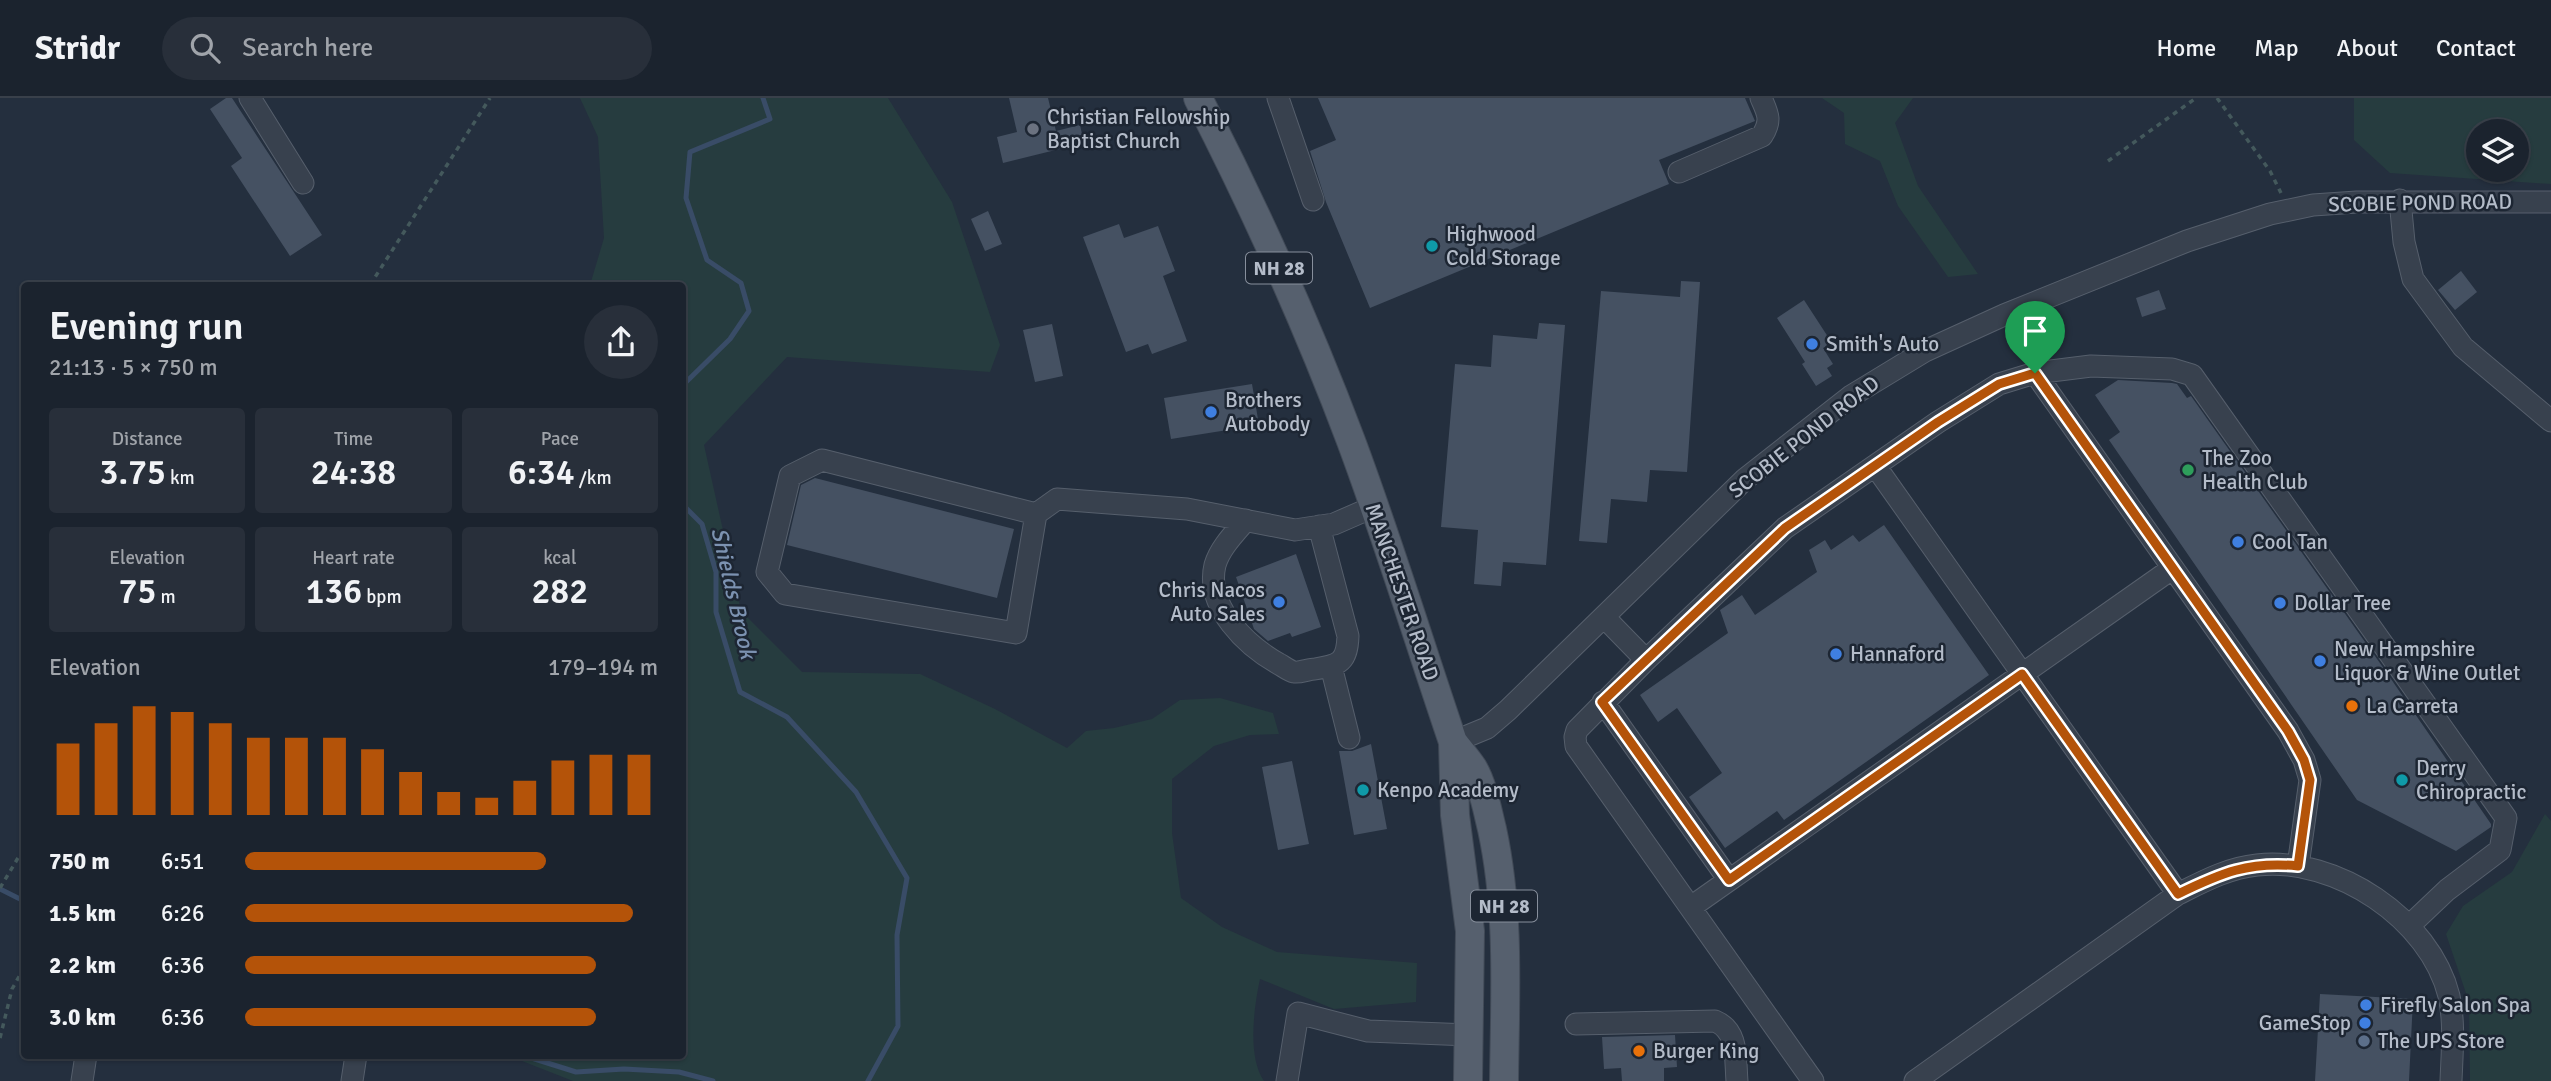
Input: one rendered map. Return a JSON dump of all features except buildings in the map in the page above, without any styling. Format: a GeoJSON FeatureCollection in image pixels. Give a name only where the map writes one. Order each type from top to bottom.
{"type":"FeatureCollection","features":[{"type":"Feature","properties":{"kind":"main road","name":"MANCHESTER ROAD"},"geometry":{"type":"LineString","coordinates":[[1198,98],[1284,279],[1351,442],[1453,742],[1455,815],[1470,931],[1468,1081]]}},
{"type":"Feature","properties":{"kind":"main road","name":"MANCHESTER ROAD"},"geometry":{"type":"LineString","coordinates":[[1453,742],[1473,768],[1480,787],[1494,839],[1503,891],[1506,934],[1506,1075]]}},
{"type":"Feature","properties":{"kind":"street"},"geometry":{"type":"LineString","coordinates":[[250,98],[303,183]]}},
{"type":"Feature","properties":{"kind":"street"},"geometry":{"type":"LineString","coordinates":[[1278,98],[1313,200]]}},
{"type":"Feature","properties":{"kind":"street"},"geometry":{"type":"LineString","coordinates":[[1679,172],[1762,136],[1769,126],[1760,98]]}},
{"type":"Feature","properties":{"kind":"street"},"geometry":{"type":"LineString","coordinates":[[2400,200],[2404,242],[2413,279],[2463,347],[2551,421]]}},
{"type":"Feature","properties":{"kind":"street","name":"SCOBIE POND ROAD"},"geometry":{"type":"LineString","coordinates":[[1453,742],[1487,728],[1508,710],[1745,479],[1815,423],[1888,372],[1925,351],[2004,315],[2175,246],[2228,226],[2289,210],[2313,205],[2400,200],[2551,202]]}},
{"type":"Feature","properties":{"kind":"street"},"geometry":{"type":"LineString","coordinates":[[1813,1081],[1576,746],[1577,730],[1602,702],[1785,528],[1938,422],[1999,384],[2035,373],[2091,366],[2172,369],[2192,375],[2506,818],[2500,850],[2447,890],[2409,926]]}},
{"type":"Feature","properties":{"kind":"street"},"geometry":{"type":"LineString","coordinates":[[2035,373],[2288,731],[2304,760],[2310,780],[2298,866]]}},
{"type":"Feature","properties":{"kind":"street"},"geometry":{"type":"LineString","coordinates":[[1036,514],[822,460],[790,476],[767,572],[785,594],[1016,633],[1036,514],[1057,499],[1187,509],[1295,530],[1334,524],[1373,507]]}},
{"type":"Feature","properties":{"kind":"street"},"geometry":{"type":"LineString","coordinates":[[1875,467],[2178,894]]}},
{"type":"Feature","properties":{"kind":"street"},"geometry":{"type":"LineString","coordinates":[[1246,520],[1220,552],[1214,568],[1215,588],[1222,609],[1236,630],[1250,644],[1294,672],[1331,666],[1341,661],[1347,652],[1348,636],[1319,526]]}},
{"type":"Feature","properties":{"kind":"street"},"geometry":{"type":"LineString","coordinates":[[1691,907],[2173,568]]}},
{"type":"Feature","properties":{"kind":"street"},"geometry":{"type":"LineString","coordinates":[[1604,617],[1646,660]]}},
{"type":"Feature","properties":{"kind":"street"},"geometry":{"type":"LineString","coordinates":[[1331,666],[1349,738]]}},
{"type":"Feature","properties":{"kind":"street"},"geometry":{"type":"LineString","coordinates":[[1602,702],[1729,880]]}},
{"type":"Feature","properties":{"kind":"street"},"geometry":{"type":"LineString","coordinates":[[1914,1081],[2178,894],[2216,875],[2258,865],[2298,866],[2351,884],[2382,902],[2409,926],[2436,965],[2448,995],[2453,1030],[2451,1081]]}},
{"type":"Feature","properties":{"kind":"street"},"geometry":{"type":"LineString","coordinates":[[1287,1081],[1298,1013],[1368,1031],[1469,1035]]}},
{"type":"Feature","properties":{"kind":"street"},"geometry":{"type":"LineString","coordinates":[[1576,1024],[1715,1021],[1725,1027],[1732,1037],[1737,1081]]}},
{"type":"Feature","properties":{"kind":"street"},"geometry":{"type":"LineString","coordinates":[[82,1081],[85,1059]]}},
{"type":"Feature","properties":{"kind":"street"},"geometry":{"type":"LineString","coordinates":[[352,1081],[355,1059]]}},
{"type":"Feature","properties":{"kind":"path"},"geometry":{"type":"LineString","coordinates":[[372,282],[491,98]]}},
{"type":"Feature","properties":{"kind":"path"},"geometry":{"type":"LineString","coordinates":[[2108,160],[2196,98]]}},
{"type":"Feature","properties":{"kind":"path"},"geometry":{"type":"LineString","coordinates":[[2217,98],[2270,171],[2289,210]]}},
{"type":"Feature","properties":{"kind":"path"},"geometry":{"type":"LineString","coordinates":[[0,888],[21,853]]}},
{"type":"Feature","properties":{"kind":"path"},"geometry":{"type":"LineString","coordinates":[[0,1038],[12,989],[21,973]]}},
{"type":"Feature","properties":{"kind":"green space"},"geometry":{"type":"Polygon","coordinates":[[[580,98],[888,98],[952,202],[1000,345],[990,372],[787,357],[704,445],[741,611],[802,672],[920,674],[995,709],[1067,748],[1086,731],[1152,719],[1180,700],[1220,698],[1273,713],[1279,734],[1250,735],[1214,746],[1172,779],[1172,833],[1181,898],[1222,927],[1277,952],[1417,963],[1416,1002],[1334,1009],[1260,979],[1253,1032],[1255,1059],[1264,1081],[573,1081],[517,1059],[686,1059],[686,282],[591,282],[604,238],[598,137],[580,98]]]}},
{"type":"Feature","properties":{"kind":"green space"},"geometry":{"type":"Polygon","coordinates":[[[1822,98],[1913,98],[1895,123],[1918,186],[1978,274],[1948,277],[1898,206],[1880,161],[1845,144],[1844,113],[1822,98]]]}},
{"type":"Feature","properties":{"kind":"green space"},"geometry":{"type":"Polygon","coordinates":[[[2354,98],[2551,98],[2551,184],[2522,182],[2529,182],[2529,119],[2466,119],[2466,178],[2390,173],[2354,140],[2354,98]]]}},
{"type":"Feature","properties":{"kind":"green space"},"geometry":{"type":"Polygon","coordinates":[[[2545,814],[2551,821],[2551,1081],[2470,1081],[2469,1002],[2446,934],[2463,906],[2512,872],[2545,814]]]}},
{"type":"Feature","properties":{"kind":"waterway","name":"Shields Brook"},"geometry":{"type":"LineString","coordinates":[[686,382],[730,339],[749,311],[741,283],[707,260],[686,198],[690,152],[770,119],[763,98]]}},
{"type":"Feature","properties":{"kind":"waterway","name":"Shields Brook"},"geometry":{"type":"LineString","coordinates":[[686,508],[702,524],[716,572],[716,612],[740,692],[787,717],[856,792],[907,878],[897,935],[898,1026],[868,1081]]}},
{"type":"Feature","properties":{"kind":"waterway","name":"Shields Brook"},"geometry":{"type":"LineString","coordinates":[[0,889],[20,899]]}},
{"type":"Feature","properties":{"kind":"waterway","name":"Shields Brook"},"geometry":{"type":"LineString","coordinates":[[535,1059],[576,1072],[624,1069],[679,1072],[713,1081]]}},
{"type":"Feature","properties":{"kind":"place","name":"Christian Fellowship Baptist Church"},"geometry":{"type":"Point","coordinates":[1033,129]}},
{"type":"Feature","properties":{"kind":"place","name":"Highwood Cold Storage"},"geometry":{"type":"Point","coordinates":[1432,246]}},
{"type":"Feature","properties":{"kind":"place","name":"Smith's Auto"},"geometry":{"type":"Point","coordinates":[1812,344]}},
{"type":"Feature","properties":{"kind":"place","name":"Brothers Autobody"},"geometry":{"type":"Point","coordinates":[1211,412]}},
{"type":"Feature","properties":{"kind":"place","name":"The Zoo Health Club"},"geometry":{"type":"Point","coordinates":[2188,470]}},
{"type":"Feature","properties":{"kind":"place","name":"Cool Tan"},"geometry":{"type":"Point","coordinates":[2238,542]}},
{"type":"Feature","properties":{"kind":"place","name":"Chris Nacos Auto Sales"},"geometry":{"type":"Point","coordinates":[1279,602]}},
{"type":"Feature","properties":{"kind":"place","name":"Dollar Tree"},"geometry":{"type":"Point","coordinates":[2280,603]}},
{"type":"Feature","properties":{"kind":"place","name":"Hannaford"},"geometry":{"type":"Point","coordinates":[1836,654]}},
{"type":"Feature","properties":{"kind":"place","name":"New Hampshire Liquor & Wine Outlet"},"geometry":{"type":"Point","coordinates":[2320,661]}},
{"type":"Feature","properties":{"kind":"place","name":"La Carreta"},"geometry":{"type":"Point","coordinates":[2352,706]}},
{"type":"Feature","properties":{"kind":"place","name":"Derry Chiropractic"},"geometry":{"type":"Point","coordinates":[2402,780]}},
{"type":"Feature","properties":{"kind":"place","name":"Kenpo Academy"},"geometry":{"type":"Point","coordinates":[1363,790]}},
{"type":"Feature","properties":{"kind":"place","name":"Firefly Salon Spa"},"geometry":{"type":"Point","coordinates":[2366,1005]}},
{"type":"Feature","properties":{"kind":"place","name":"GameStop"},"geometry":{"type":"Point","coordinates":[2365,1023]}},
{"type":"Feature","properties":{"kind":"place","name":"The UPS Store"},"geometry":{"type":"Point","coordinates":[2364,1041]}},
{"type":"Feature","properties":{"kind":"place","name":"Burger King"},"geometry":{"type":"Point","coordinates":[1639,1051]}},
{"type":"Feature","properties":{"kind":"route"},"geometry":{"type":"LineString","coordinates":[[2035,373],[2288,731],[2304,760],[2310,780],[2298,866],[2278,864],[2237,868],[2178,894],[2022,674],[1729,880],[1602,702],[1785,528],[1938,422],[1999,384],[2035,373]]}}]}
